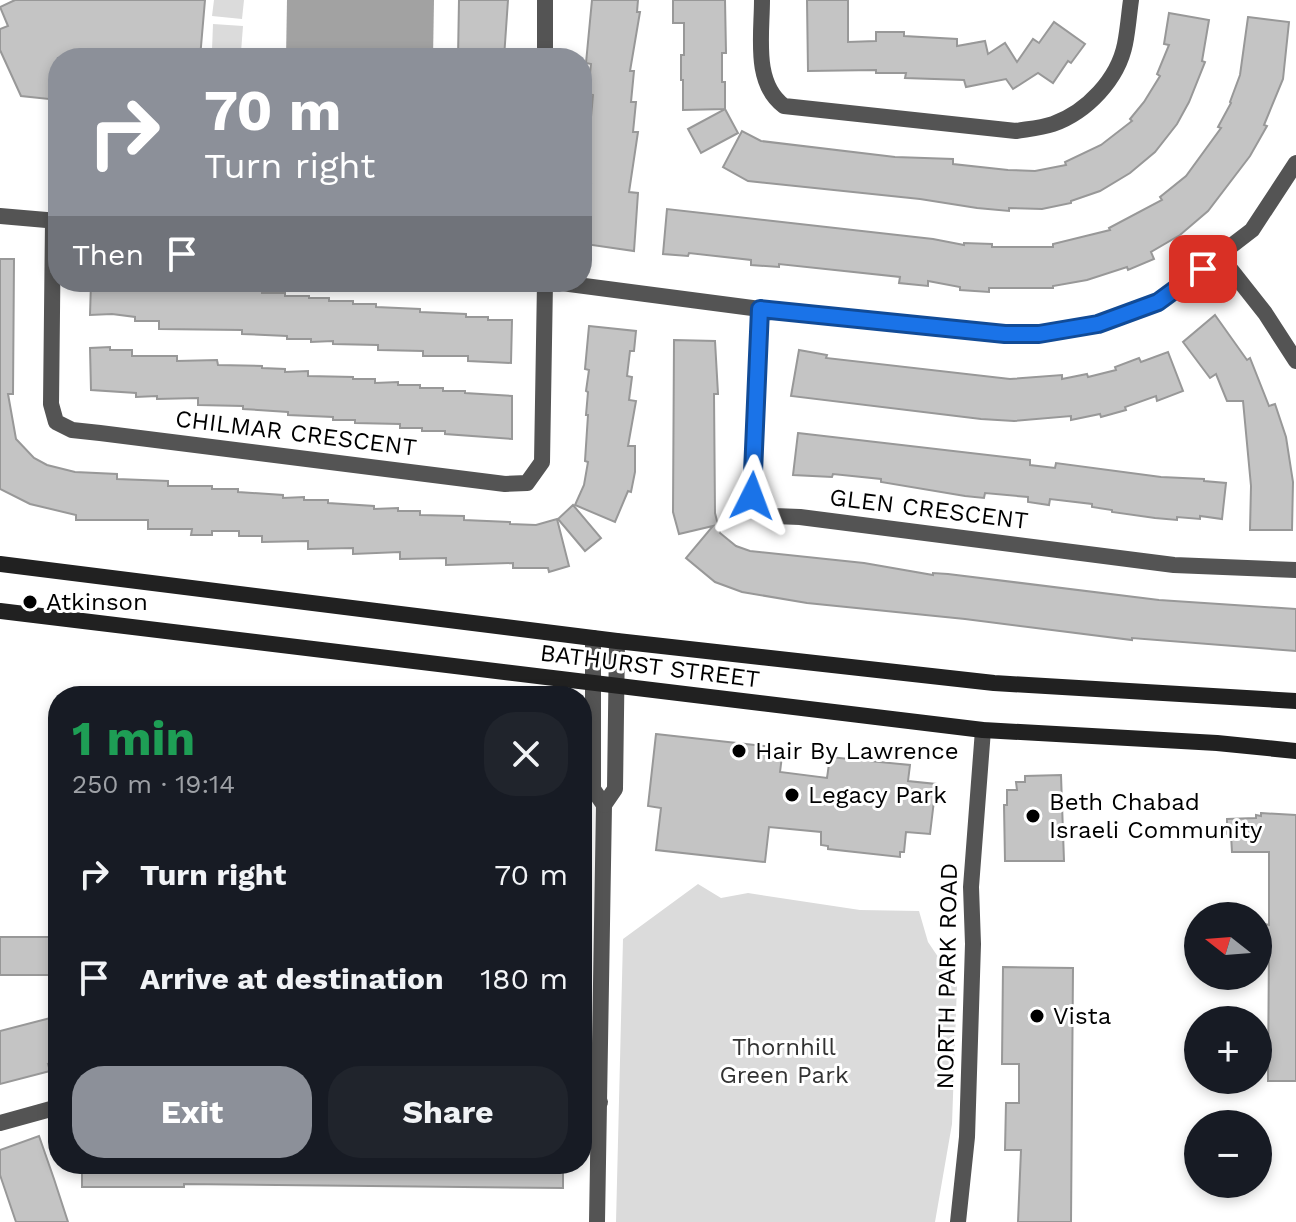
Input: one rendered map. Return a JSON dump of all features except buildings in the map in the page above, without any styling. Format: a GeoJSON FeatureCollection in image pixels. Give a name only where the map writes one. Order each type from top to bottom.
{"type":"FeatureCollection","features":[{"type":"Feature","properties":{"kind":"main road","name":"BATHURST STREET"},"geometry":{"type":"LineString","coordinates":[[0,564],[617,641],[994,683],[1296,701]]}},
{"type":"Feature","properties":{"kind":"main road","name":"BATHURST STREET"},"geometry":{"type":"LineString","coordinates":[[0,611],[983,730],[1217,743],[1296,751]]}},
{"type":"Feature","properties":{"kind":"street"},"geometry":{"type":"LineString","coordinates":[[545,0],[545,48]]}},
{"type":"Feature","properties":{"kind":"street"},"geometry":{"type":"LineString","coordinates":[[762,0],[762,67],[766,87],[771,96],[784,106],[1016,131],[1052,125],[1099,95],[1125,46],[1131,0]]}},
{"type":"Feature","properties":{"kind":"street"},"geometry":{"type":"LineString","coordinates":[[592,287],[760,309],[1005,334],[1039,334],[1098,324],[1158,302],[1252,230],[1296,163]]}},
{"type":"Feature","properties":{"kind":"street"},"geometry":{"type":"LineString","coordinates":[[0,216],[48,220]]}},
{"type":"Feature","properties":{"kind":"street"},"geometry":{"type":"LineString","coordinates":[[1220,256],[1265,313],[1296,361]]}},
{"type":"Feature","properties":{"kind":"street","name":"CHILMAR CRESCENT"},"geometry":{"type":"LineString","coordinates":[[54,292],[51,404],[56,422],[72,430],[505,484],[527,483],[542,462],[545,292]]}},
{"type":"Feature","properties":{"kind":"street","name":"GLEN CRESCENT"},"geometry":{"type":"LineString","coordinates":[[760,309],[752,496],[760,512],[1174,565],[1296,570]]}},
{"type":"Feature","properties":{"kind":"street"},"geometry":{"type":"LineString","coordinates":[[593,638],[593,789],[604,805]]}},
{"type":"Feature","properties":{"kind":"street"},"geometry":{"type":"LineString","coordinates":[[597,1222],[604,805],[615,789],[617,641]]}},
{"type":"Feature","properties":{"kind":"street","name":"NORTH PARK ROAD"},"geometry":{"type":"LineString","coordinates":[[958,1222],[967,1137],[973,944],[971,887],[983,730]]}},
{"type":"Feature","properties":{"kind":"street"},"geometry":{"type":"LineString","coordinates":[[592,1102],[600,1102]]}},
{"type":"Feature","properties":{"kind":"street"},"geometry":{"type":"LineString","coordinates":[[0,1123],[48,1110]]}},
{"type":"Feature","properties":{"kind":"green space"},"geometry":{"type":"Polygon","coordinates":[[[214,0],[244,0],[242,19],[212,16],[214,0]]]}},
{"type":"Feature","properties":{"kind":"green space"},"geometry":{"type":"Polygon","coordinates":[[[213,24],[243,26],[241,48],[212,48],[213,24]]]}},
{"type":"Feature","properties":{"kind":"green space","name":"Thornhill Green Park"},"geometry":{"type":"Polygon","coordinates":[[[698,884],[721,898],[748,893],[860,910],[919,911],[928,942],[957,985],[952,1124],[935,1222],[616,1222],[623,939],[698,884]]]}},
{"type":"Feature","properties":{"kind":"shaded area"},"geometry":{"type":"Polygon","coordinates":[[[287,0],[434,0],[433,48],[286,48],[287,0]]]}},
{"type":"Feature","properties":{"kind":"place","name":"Atkinson"},"geometry":{"type":"Point","coordinates":[30,602]}},
{"type":"Feature","properties":{"kind":"place","name":"Hair By Lawrence"},"geometry":{"type":"Point","coordinates":[739,751]}},
{"type":"Feature","properties":{"kind":"place","name":"Legacy Park"},"geometry":{"type":"Point","coordinates":[792,795]}},
{"type":"Feature","properties":{"kind":"place","name":"Beth Chabad Israeli Community"},"geometry":{"type":"Point","coordinates":[1033,816]}},
{"type":"Feature","properties":{"kind":"place","name":"Vista"},"geometry":{"type":"Point","coordinates":[1037,1016]}},
{"type":"Feature","properties":{"kind":"route"},"geometry":{"type":"LineString","coordinates":[[752,496],[760,309],[1005,334],[1039,334],[1098,324],[1158,302],[1203,269]]}}]}
